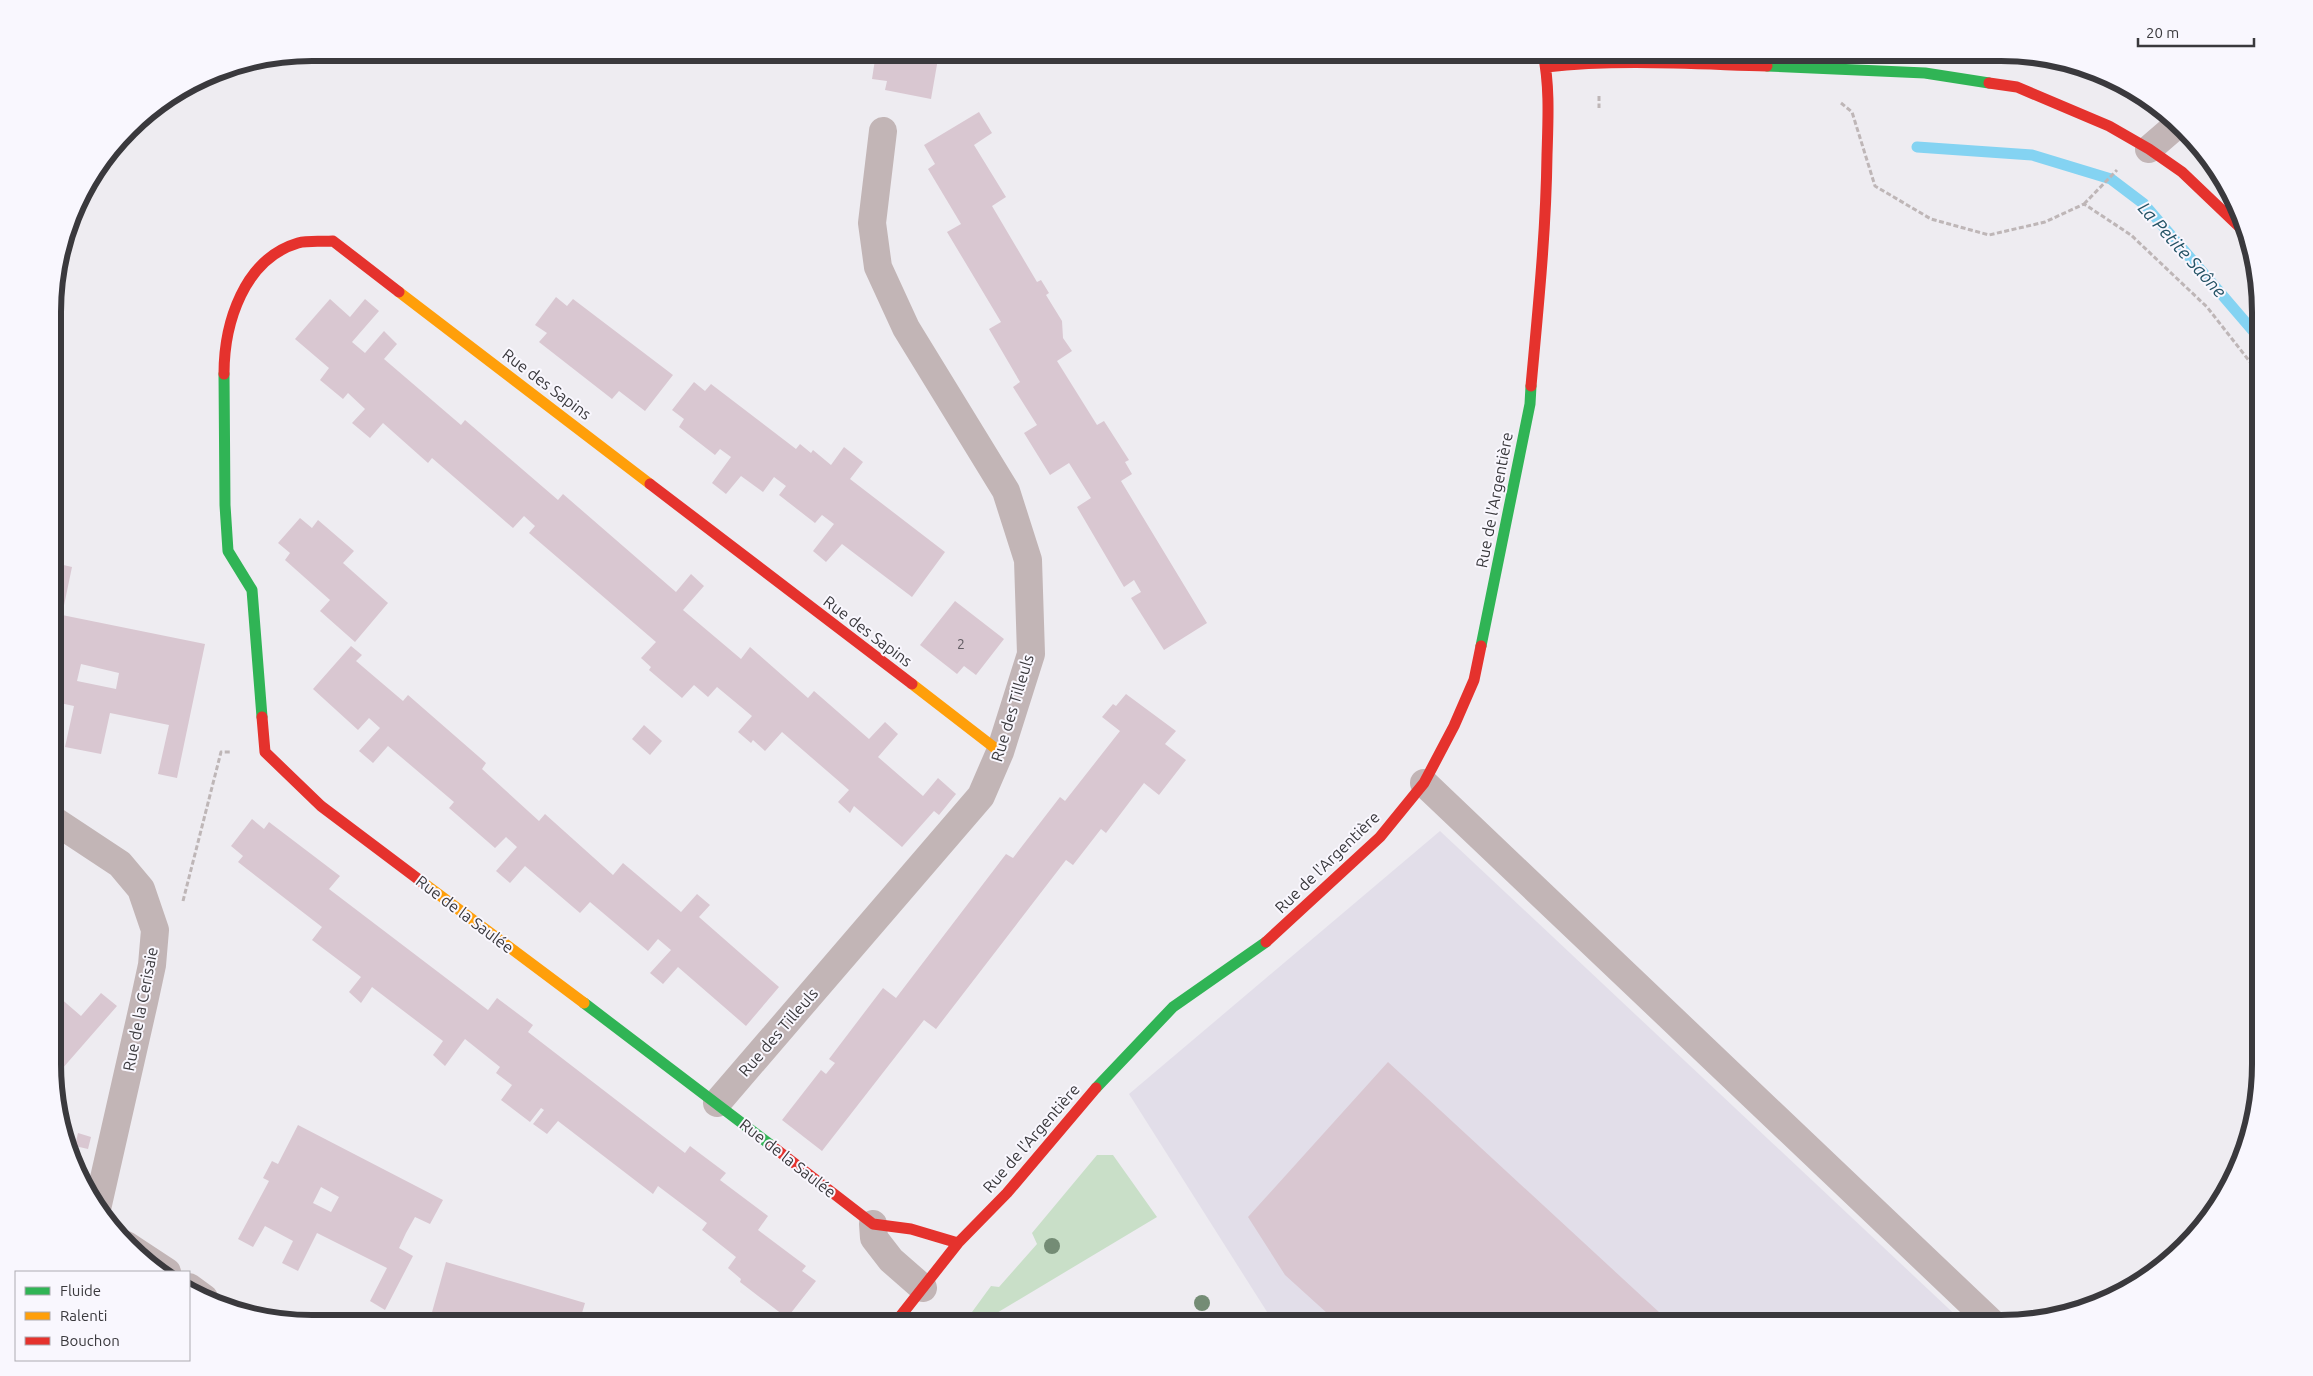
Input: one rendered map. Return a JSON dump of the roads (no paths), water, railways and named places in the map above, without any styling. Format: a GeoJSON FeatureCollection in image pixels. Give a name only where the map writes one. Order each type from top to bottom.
{"type":"FeatureCollection","features":[{"type":"Feature","properties":{"kind":"street","name":"Rue de l'Argentière"},"geometry":{"type":"LineString","coordinates":[[901,1315],[958,1243],[1007,1193],[1099,1084],[1173,1007],[1270,939],[1380,837],[1424,784],[1454,726],[1474,680],[1530,404],[1546,213],[1548,111],[1545,61]]}},
{"type":"Feature","properties":{"kind":"street"},"geometry":{"type":"LineString","coordinates":[[1546,67],[1582,63],[1642,62],[1837,68],[1925,73],[2017,87],[2109,126],[2145,147],[2182,172],[2235,223]]}},
{"type":"Feature","properties":{"kind":"street"},"geometry":{"type":"LineString","coordinates":[[2145,147],[2172,129]]}},
{"type":"Feature","properties":{"kind":"street","name":"Rue des Tilleuls"},"geometry":{"type":"LineString","coordinates":[[717,1104],[981,796],[1000,752],[1031,654],[1028,560],[1006,491],[906,328],[878,267],[872,223],[883,131]]}},
{"type":"Feature","properties":{"kind":"street","name":"Rue des Sapins"},"geometry":{"type":"LineString","coordinates":[[264,752],[252,590],[228,551],[225,505],[224,363],[229,322],[248,281],[270,257],[298,242],[333,241],[1000,752]]}},
{"type":"Feature","properties":{"kind":"street","name":"Rue de la Saulée"},"geometry":{"type":"LineString","coordinates":[[264,752],[321,806],[873,1224]]}},
{"type":"Feature","properties":{"kind":"street"},"geometry":{"type":"LineString","coordinates":[[1424,784],[1984,1315]]}},
{"type":"Feature","properties":{"kind":"street","name":"Rue de la Cerisaie"},"geometry":{"type":"LineString","coordinates":[[61,825],[120,864],[140,889],[155,930],[152,965],[100,1197]]}},
{"type":"Feature","properties":{"kind":"street"},"geometry":{"type":"LineString","coordinates":[[923,1288],[891,1260],[874,1238],[873,1224],[911,1229],[958,1243]]}},
{"type":"Feature","properties":{"kind":"waterway","name":"La Petite Saône"},"geometry":{"type":"LineString","coordinates":[[1917,147],[2032,155],[2111,179],[2144,204],[2252,330]]}}]}
